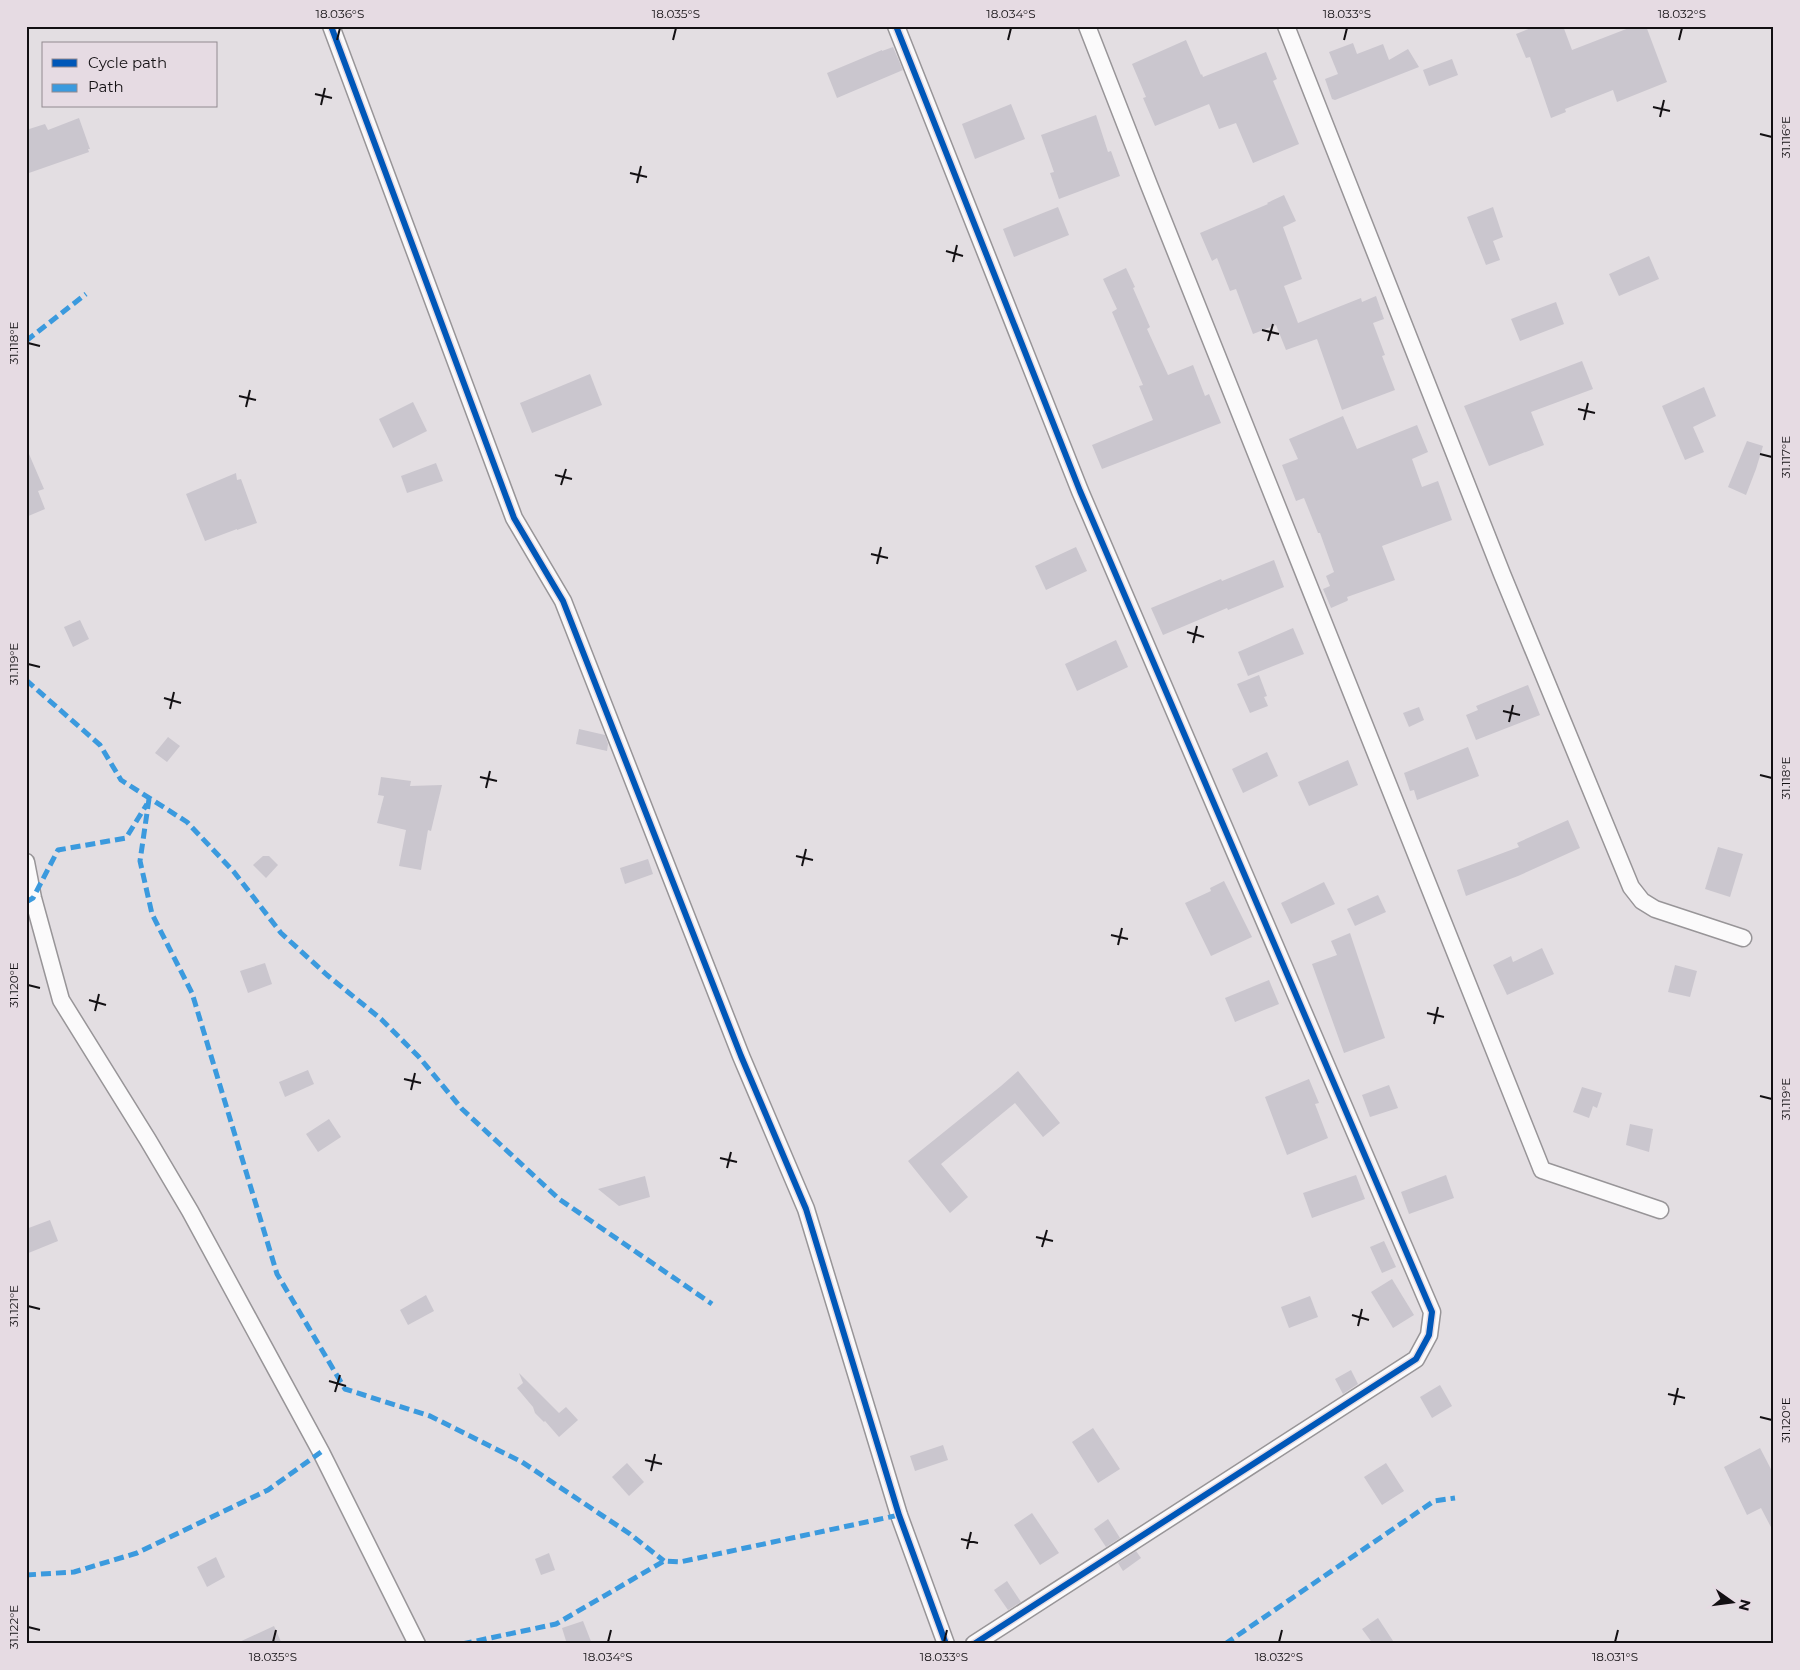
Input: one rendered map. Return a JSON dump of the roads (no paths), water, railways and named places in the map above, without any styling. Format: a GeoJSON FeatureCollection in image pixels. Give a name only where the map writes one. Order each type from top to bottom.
{"type":"FeatureCollection","features":[{"type":"Feature","properties":{"kind":"street"},"geometry":{"type":"LineString","coordinates":[[331,26],[514,518],[563,601],[742,1056],[806,1209],[900,1515],[946,1644]]}},
{"type":"Feature","properties":{"kind":"street"},"geometry":{"type":"LineString","coordinates":[[896,26],[1080,491],[1432,1312],[1429,1335],[1416,1359],[974,1644]]}},
{"type":"Feature","properties":{"kind":"street"},"geometry":{"type":"LineString","coordinates":[[1088,26],[1149,186],[1542,1170],[1660,1210]]}},
{"type":"Feature","properties":{"kind":"street"},"geometry":{"type":"LineString","coordinates":[[1286,26],[1499,565],[1631,887],[1642,901],[1655,909],[1742,938]]}},
{"type":"Feature","properties":{"kind":"street"},"geometry":{"type":"LineString","coordinates":[[26,862],[33,898],[61,1000],[190,1211],[321,1452],[417,1644]]}}]}
